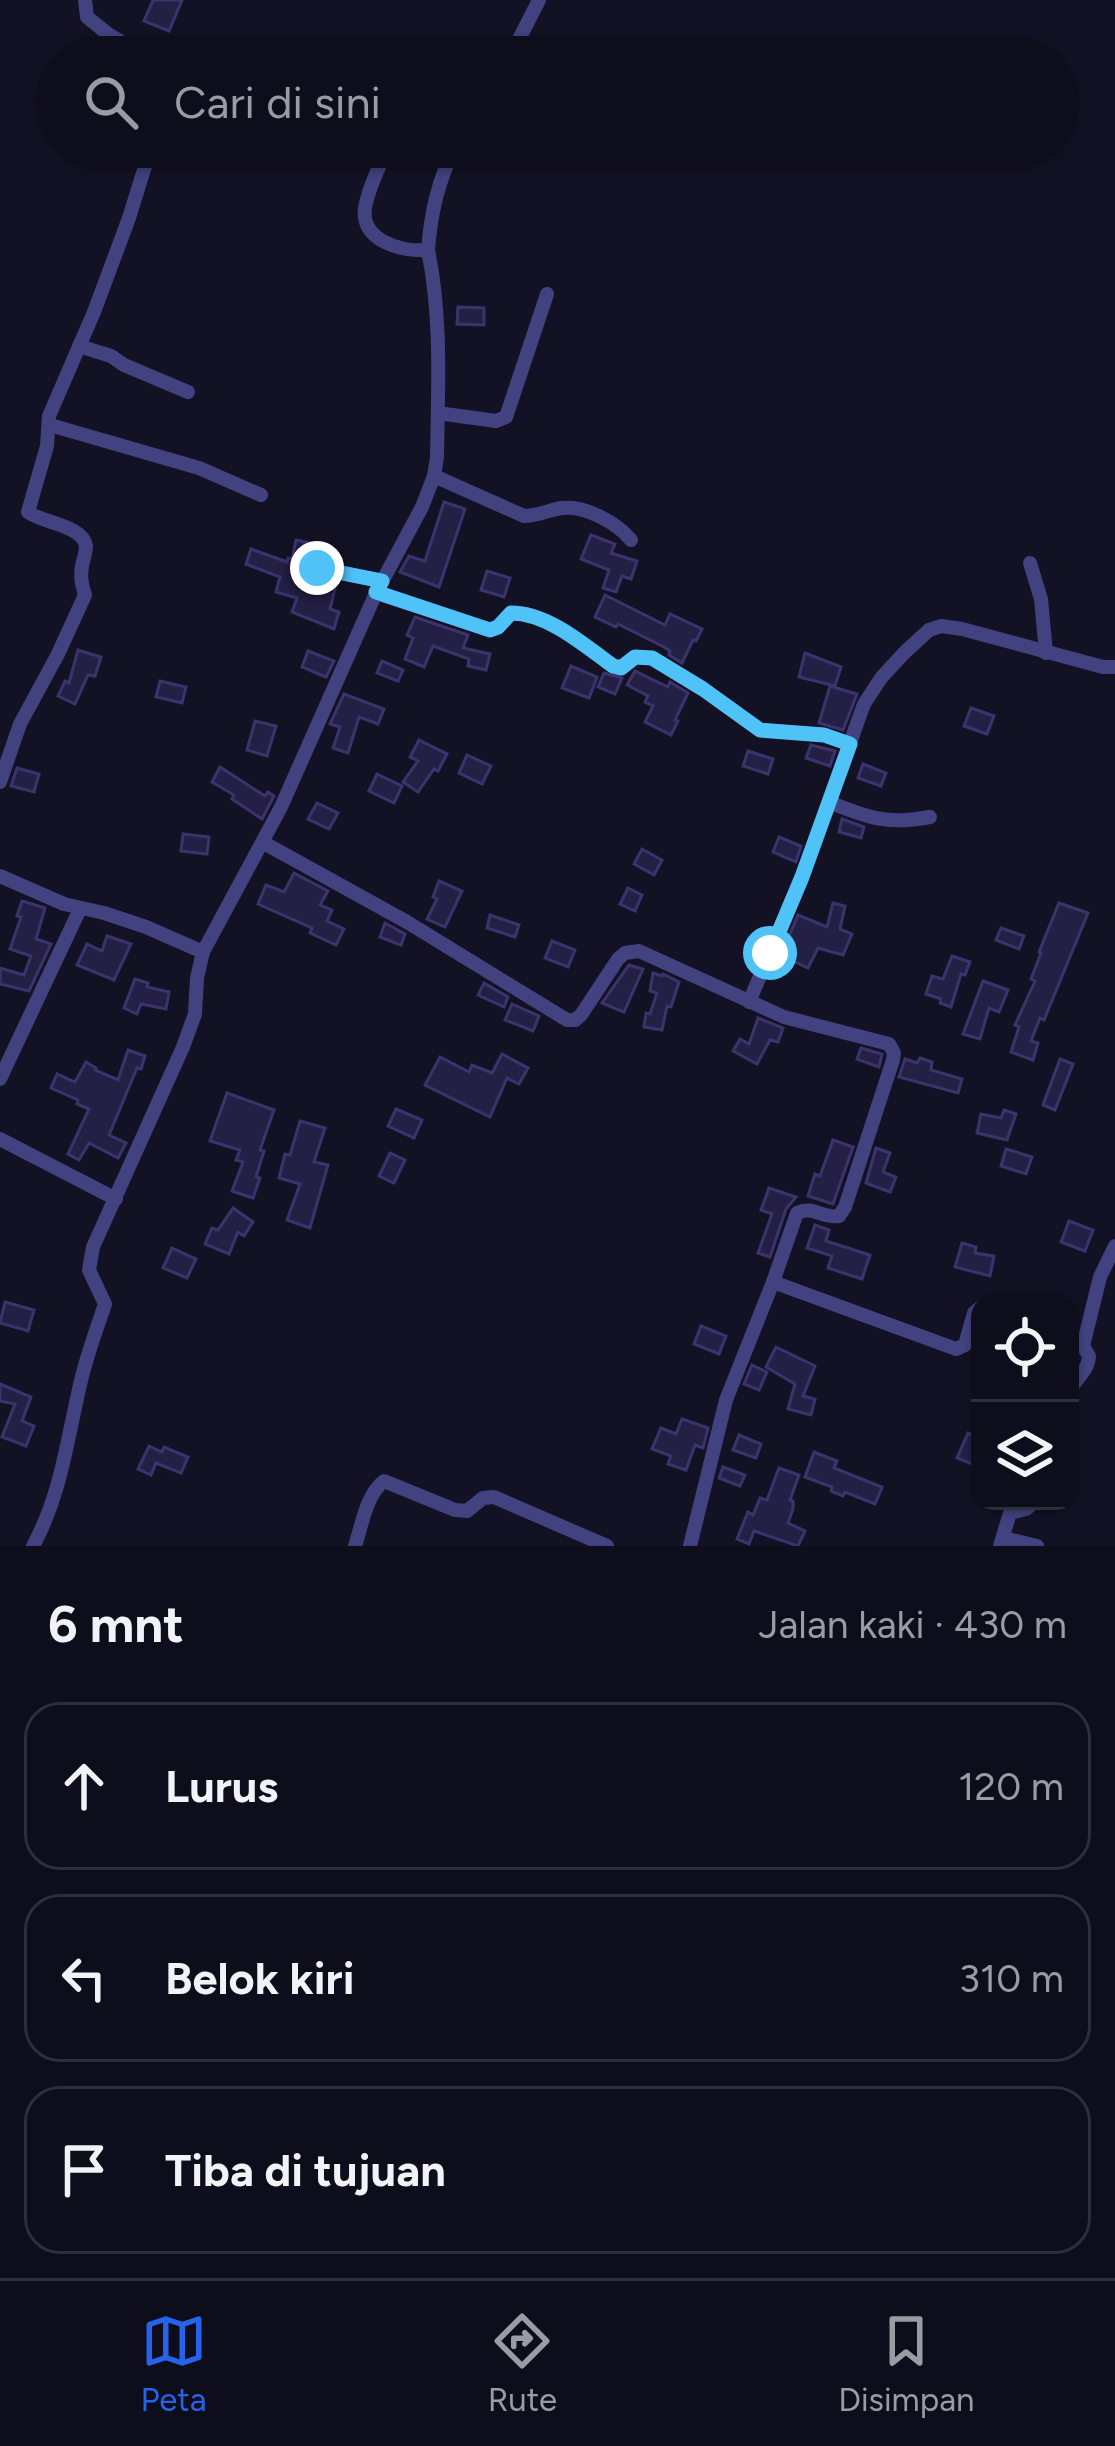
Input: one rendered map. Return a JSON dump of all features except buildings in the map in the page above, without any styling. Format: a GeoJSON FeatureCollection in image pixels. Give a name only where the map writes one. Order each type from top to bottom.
{"type":"FeatureCollection","features":[{"type":"Feature","properties":{"kind":"street"},"geometry":{"type":"LineString","coordinates":[[85,0],[87,16],[111,36]]}},
{"type":"Feature","properties":{"kind":"street"},"geometry":{"type":"LineString","coordinates":[[521,36],[539,0]]}},
{"type":"Feature","properties":{"kind":"street"},"geometry":{"type":"LineString","coordinates":[[0,782],[20,724],[85,595],[82,536],[28,512],[49,416],[80,346],[144,168]]}},
{"type":"Feature","properties":{"kind":"street"},"geometry":{"type":"LineString","coordinates":[[380,168],[364,212],[372,233],[383,242],[428,250]]}},
{"type":"Feature","properties":{"kind":"street"},"geometry":{"type":"LineString","coordinates":[[33,1546],[56,1496],[104,1304],[89,1270],[89,1258],[194,1014],[203,952],[263,843],[434,476],[436,288],[428,250],[431,210],[445,168]]}},
{"type":"Feature","properties":{"kind":"street"},"geometry":{"type":"LineString","coordinates":[[437,412],[496,421],[506,417],[547,294]]}},
{"type":"Feature","properties":{"kind":"street"},"geometry":{"type":"LineString","coordinates":[[80,346],[188,392]]}},
{"type":"Feature","properties":{"kind":"street"},"geometry":{"type":"LineString","coordinates":[[50,424],[199,469],[261,495]]}},
{"type":"Feature","properties":{"kind":"street"},"geometry":{"type":"LineString","coordinates":[[434,476],[524,517],[562,508],[581,509],[621,529],[631,540]]}},
{"type":"Feature","properties":{"kind":"street"},"geometry":{"type":"LineString","coordinates":[[1030,563],[1041,599],[1046,652]]}},
{"type":"Feature","properties":{"kind":"street"},"geometry":{"type":"LineString","coordinates":[[317,568],[490,630],[511,613],[523,613],[564,631],[613,666],[621,668],[635,657],[652,658],[760,730],[824,735],[850,744]]}},
{"type":"Feature","properties":{"kind":"street"},"geometry":{"type":"LineString","coordinates":[[749,1002],[802,877],[864,704],[904,652],[941,626],[1115,667]]}},
{"type":"Feature","properties":{"kind":"street"},"geometry":{"type":"LineString","coordinates":[[829,802],[886,822],[930,817]]}},
{"type":"Feature","properties":{"kind":"street"},"geometry":{"type":"LineString","coordinates":[[263,843],[441,942],[567,1020],[581,1015],[618,959],[639,951],[784,1017],[889,1044],[894,1053],[845,1208],[832,1217],[812,1210],[796,1213],[726,1400],[690,1546]]}},
{"type":"Feature","properties":{"kind":"street"},"geometry":{"type":"LineString","coordinates":[[0,876],[203,952]]}},
{"type":"Feature","properties":{"kind":"street"},"geometry":{"type":"LineString","coordinates":[[0,1079],[80,909]]}},
{"type":"Feature","properties":{"kind":"street"},"geometry":{"type":"LineString","coordinates":[[0,1139],[116,1199]]}},
{"type":"Feature","properties":{"kind":"street"},"geometry":{"type":"LineString","coordinates":[[1079,1338],[1115,1246]]}},
{"type":"Feature","properties":{"kind":"street"},"geometry":{"type":"LineString","coordinates":[[773,1282],[956,1349],[965,1345],[971,1324]]}},
{"type":"Feature","properties":{"kind":"street"},"geometry":{"type":"LineString","coordinates":[[1079,1345],[1089,1356],[1079,1378]]}},
{"type":"Feature","properties":{"kind":"street"},"geometry":{"type":"LineString","coordinates":[[355,1546],[370,1498],[384,1481],[461,1511],[494,1497],[607,1546]]}},
{"type":"Feature","properties":{"kind":"street"},"geometry":{"type":"LineString","coordinates":[[1020,1510],[1010,1514],[1002,1542],[1036,1546]]}},
{"type":"Feature","properties":{"kind":"route"},"geometry":{"type":"LineString","coordinates":[[317,568],[382,581],[376,592],[490,630],[511,613],[523,613],[564,631],[613,666],[621,668],[635,657],[652,658],[760,730],[824,735],[850,744],[770,953]]}}]}
